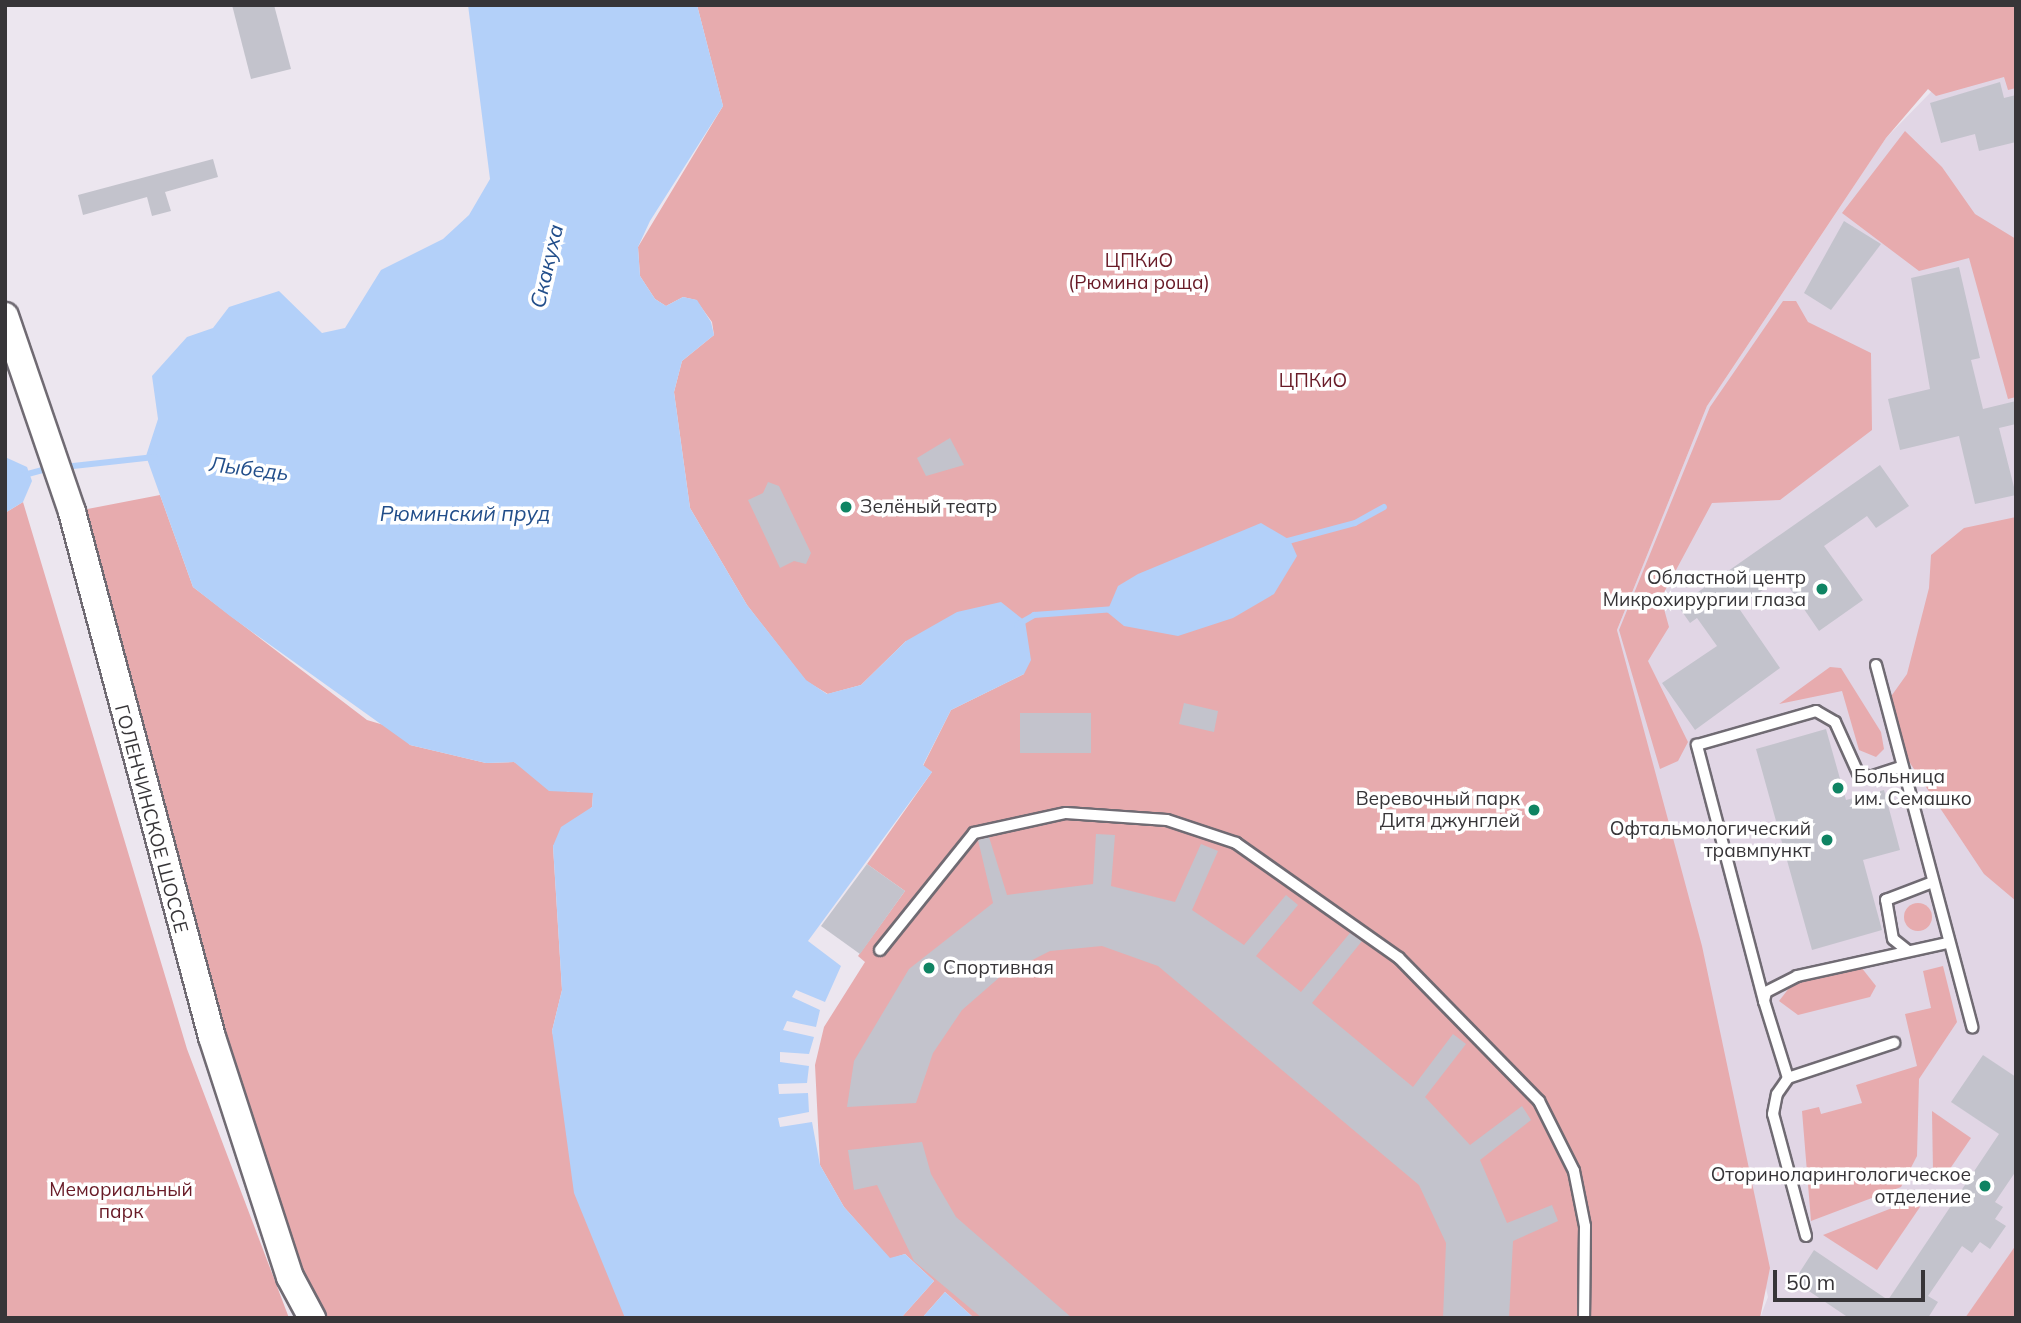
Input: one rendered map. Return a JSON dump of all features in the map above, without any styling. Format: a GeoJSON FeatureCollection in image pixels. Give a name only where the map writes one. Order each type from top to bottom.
{"type":"FeatureCollection","features":[{"type":"Feature","properties":{"kind":"street","name":"ГОЛЕНЧИНСКОЕ ШОССЕ"},"geometry":{"type":"LineString","coordinates":[[5,316],[54,453],[212,1037],[290,1277],[312,1318]]}},
{"type":"Feature","properties":{"kind":"lane"},"geometry":{"type":"LineString","coordinates":[[1876,665],[1930,883],[1972,1027]]}},
{"type":"Feature","properties":{"kind":"lane"},"geometry":{"type":"LineString","coordinates":[[1806,1236],[1773,1114],[1788,1079],[1764,1001],[1698,745],[1816,711],[1835,722],[1858,773],[1870,776],[1901,768]]}},
{"type":"Feature","properties":{"kind":"lane"},"geometry":{"type":"LineString","coordinates":[[880,950],[974,833],[1066,813],[1167,820],[1236,843],[1399,958],[1539,1101],[1574,1171],[1585,1226],[1584,1318]]}},
{"type":"Feature","properties":{"kind":"lane"},"geometry":{"type":"LineString","coordinates":[[1909,951],[1893,939],[1886,900],[1930,883]]}},
{"type":"Feature","properties":{"kind":"lane"},"geometry":{"type":"LineString","coordinates":[[1764,1001],[1766,992],[1797,976],[1947,943]]}},
{"type":"Feature","properties":{"kind":"lane"},"geometry":{"type":"LineString","coordinates":[[1788,1079],[1894,1043]]}},
{"type":"Feature","properties":{"kind":"shaded area","name":"Больница им. Семашко"},"geometry":{"type":"Polygon","coordinates":[[[2016,5],[2016,1318],[1760,1318],[1768,1297],[1617,630],[1707,406],[1886,138],[2016,5]]]}},
{"type":"Feature","properties":{"kind":"green space","name":"ЦПКиО"},"geometry":{"type":"Polygon","coordinates":[[[697,5],[2016,5],[2016,88],[2008,90],[2004,77],[1936,96],[1928,89],[1886,138],[1707,406],[1617,630],[1702,946],[1770,1268],[1760,1318],[974,1318],[945,1292],[922,1318],[901,1318],[934,1281],[905,1254],[890,1259],[844,1207],[820,1165],[815,1065],[824,1027],[865,962],[858,956],[905,891],[867,864],[932,772],[923,766],[951,710],[1024,674],[906,641],[861,685],[828,694],[806,681],[747,605],[690,508],[674,392],[682,361],[714,335],[712,322],[696,300],[683,297],[666,306],[655,299],[640,276],[638,247],[723,106],[697,5]],[[1020,713],[1020,753],[1091,753],[1090,713],[1020,713]]]}},
{"type":"Feature","properties":{"kind":"green space"},"geometry":{"type":"Polygon","coordinates":[[[1905,131],[1942,167],[1975,214],[2016,239],[2016,397],[2008,399],[1969,258],[1919,271],[1842,213],[1905,131]]]}},
{"type":"Feature","properties":{"kind":"green space"},"geometry":{"type":"Polygon","coordinates":[[[1783,301],[1796,301],[1808,322],[1871,353],[1872,430],[1780,500],[1712,503],[1661,598],[1669,627],[1648,661],[1688,742],[1678,761],[1660,769],[1619,630],[1710,407],[1783,301]]]}},
{"type":"Feature","properties":{"kind":"green space"},"geometry":{"type":"Polygon","coordinates":[[[160,495],[193,587],[367,720],[397,729],[410,745],[486,763],[514,762],[568,792],[583,788],[593,793],[592,807],[553,846],[562,990],[552,1031],[625,1318],[312,1318],[290,1277],[72,512],[160,495]]]}},
{"type":"Feature","properties":{"kind":"green space","name":"Мемориальный парк"},"geometry":{"type":"Polygon","coordinates":[[[23,502],[187,1049],[289,1318],[5,1318],[5,513],[23,502]]]}},
{"type":"Feature","properties":{"kind":"green space"},"geometry":{"type":"Polygon","coordinates":[[[2016,517],[2016,901],[1984,874],[1904,754],[1887,702],[1907,674],[1929,588],[1931,555],[1964,528],[2016,517]]]}},
{"type":"Feature","properties":{"kind":"green space"},"geometry":{"type":"Polygon","coordinates":[[[1830,667],[1841,668],[1881,732],[1884,749],[1876,757],[1859,750],[1842,691],[1779,704],[1830,667]]]}},
{"type":"Feature","properties":{"kind":"green space"},"geometry":{"type":"Polygon","coordinates":[[[1918,903],[1928,907],[1932,917],[1928,927],[1918,931],[1908,927],[1904,917],[1908,907],[1918,903]]]}},
{"type":"Feature","properties":{"kind":"green space"},"geometry":{"type":"Polygon","coordinates":[[[1943,966],[1957,1022],[1919,1079],[1917,1156],[1901,1187],[1811,1221],[1802,1111],[1819,1107],[1821,1114],[1862,1103],[1856,1085],[1917,1066],[1905,1014],[1931,1008],[1923,971],[1943,966]]]}},
{"type":"Feature","properties":{"kind":"green space"},"geometry":{"type":"Polygon","coordinates":[[[1861,967],[1876,986],[1870,997],[1798,1015],[1779,1001],[1793,983],[1861,967]]]}},
{"type":"Feature","properties":{"kind":"green space"},"geometry":{"type":"Polygon","coordinates":[[[1932,1111],[1971,1138],[1943,1179],[1933,1172],[1932,1111]]]}},
{"type":"Feature","properties":{"kind":"green space"},"geometry":{"type":"Polygon","coordinates":[[[1910,1201],[1920,1207],[1877,1270],[1823,1235],[1910,1201]]]}},
{"type":"Feature","properties":{"kind":"green space"},"geometry":{"type":"Polygon","coordinates":[[[2016,1245],[2016,1318],[1965,1318],[2016,1245]]]}},
{"type":"Feature","properties":{"kind":"water","name":"Рюминский пруд"},"geometry":{"type":"Polygon","coordinates":[[[468,5],[697,5],[723,106],[650,221],[638,247],[640,276],[655,299],[666,306],[683,297],[697,300],[711,322],[714,335],[682,361],[674,392],[690,508],[747,605],[806,680],[827,694],[861,685],[906,641],[957,612],[1001,602],[1025,621],[1031,660],[1024,674],[951,710],[923,765],[932,772],[808,941],[841,966],[825,1002],[796,990],[792,997],[820,1010],[816,1027],[787,1021],[783,1030],[814,1037],[809,1054],[780,1052],[780,1062],[809,1066],[807,1083],[778,1084],[779,1094],[808,1093],[809,1112],[778,1118],[780,1127],[812,1122],[820,1165],[844,1207],[890,1258],[905,1254],[934,1281],[901,1318],[625,1318],[574,1193],[552,1031],[562,990],[553,846],[561,827],[592,807],[593,793],[549,791],[514,762],[486,763],[410,745],[230,616],[193,587],[146,456],[158,419],[152,376],[187,337],[213,328],[229,307],[279,291],[322,333],[345,328],[381,270],[443,239],[469,215],[490,179],[468,5]]]}},
{"type":"Feature","properties":{"kind":"water"},"geometry":{"type":"Polygon","coordinates":[[[5,457],[27,467],[32,481],[23,502],[5,513],[5,457]]]}},
{"type":"Feature","properties":{"kind":"water"},"geometry":{"type":"Polygon","coordinates":[[[1261,523],[1290,540],[1297,556],[1274,594],[1233,618],[1178,636],[1124,626],[1107,612],[1118,586],[1138,574],[1261,523]]]}},
{"type":"Feature","properties":{"kind":"water"},"geometry":{"type":"Polygon","coordinates":[[[945,1292],[974,1318],[922,1318],[945,1292]]]}},
{"type":"Feature","properties":{"kind":"building"},"geometry":{"type":"Polygon","coordinates":[[[232,5],[274,5],[291,69],[251,79],[232,5]]]}},
{"type":"Feature","properties":{"kind":"building"},"geometry":{"type":"Polygon","coordinates":[[[2000,82],[2004,98],[2016,95],[2016,142],[1979,151],[1975,134],[1941,143],[1930,103],[2000,82]]]}},
{"type":"Feature","properties":{"kind":"building"},"geometry":{"type":"Polygon","coordinates":[[[213,159],[218,177],[165,192],[171,211],[152,216],[147,197],[83,215],[78,195],[213,159]]]}},
{"type":"Feature","properties":{"kind":"building"},"geometry":{"type":"Polygon","coordinates":[[[1844,221],[1881,244],[1831,310],[1804,293],[1844,221]]]}},
{"type":"Feature","properties":{"kind":"building"},"geometry":{"type":"Polygon","coordinates":[[[1959,267],[1980,358],[1971,360],[1983,409],[2016,401],[2016,424],[1999,428],[2016,495],[1975,504],[1959,436],[1900,450],[1888,399],[1930,389],[1911,278],[1959,267]]]}},
{"type":"Feature","properties":{"kind":"building"},"geometry":{"type":"Polygon","coordinates":[[[950,438],[964,465],[926,476],[917,458],[950,438]]]}},
{"type":"Feature","properties":{"kind":"building","name":"Областной центр Микрохирургии глаза"},"geometry":{"type":"Polygon","coordinates":[[[1880,465],[1909,506],[1876,528],[1867,516],[1824,546],[1863,600],[1819,631],[1782,577],[1738,607],[1780,668],[1695,730],[1662,683],[1717,646],[1697,618],[1690,623],[1678,606],[1880,465]]]}},
{"type":"Feature","properties":{"kind":"building"},"geometry":{"type":"Polygon","coordinates":[[[768,482],[779,486],[811,553],[806,564],[794,561],[780,568],[748,500],[763,493],[768,482]]]}},
{"type":"Feature","properties":{"kind":"building"},"geometry":{"type":"Polygon","coordinates":[[[1184,703],[1218,711],[1214,732],[1179,724],[1184,703]]]}},
{"type":"Feature","properties":{"kind":"building"},"geometry":{"type":"Polygon","coordinates":[[[1020,713],[1091,713],[1091,753],[1020,753],[1020,713]]]}},
{"type":"Feature","properties":{"kind":"building"},"geometry":{"type":"Polygon","coordinates":[[[1826,729],[1846,800],[1884,790],[1900,850],[1863,860],[1882,930],[1812,950],[1756,749],[1826,729]]]}},
{"type":"Feature","properties":{"kind":"building"},"geometry":{"type":"Polygon","coordinates":[[[1096,834],[1115,835],[1111,886],[1175,902],[1201,844],[1218,851],[1192,910],[1244,945],[1286,895],[1298,905],[1256,956],[1301,992],[1350,933],[1362,941],[1312,1003],[1413,1087],[1453,1034],[1466,1044],[1425,1097],[1470,1145],[1522,1106],[1531,1120],[1480,1160],[1507,1223],[1552,1205],[1558,1221],[1513,1241],[1509,1318],[1443,1318],[1446,1243],[1419,1185],[1158,966],[1102,946],[1050,951],[1001,976],[962,1010],[933,1053],[916,1103],[847,1107],[854,1061],[909,969],[993,903],[978,840],[989,837],[1007,895],[1093,884],[1096,834]]]}},
{"type":"Feature","properties":{"kind":"building"},"geometry":{"type":"Polygon","coordinates":[[[867,864],[905,891],[860,954],[821,926],[867,864]]]}},
{"type":"Feature","properties":{"kind":"building","name":"Оториноларингологическое отделение"},"geometry":{"type":"Polygon","coordinates":[[[1983,1055],[2016,1077],[2016,1171],[1995,1202],[2003,1207],[1995,1219],[2006,1226],[1990,1249],[1980,1242],[1972,1253],[1962,1246],[1928,1296],[1938,1302],[1928,1318],[1849,1318],[1794,1281],[1814,1250],[1888,1300],[1999,1134],[1951,1102],[1983,1055]]]}},
{"type":"Feature","properties":{"kind":"building"},"geometry":{"type":"Polygon","coordinates":[[[922,1142],[931,1174],[956,1217],[1072,1318],[982,1318],[914,1261],[877,1185],[854,1190],[848,1150],[922,1142]]]}},
{"type":"Feature","properties":{"kind":"waterway","name":"Лыбедь"},"geometry":{"type":"LineString","coordinates":[[64,467],[154,457]]}},
{"type":"Feature","properties":{"kind":"waterway","name":"Лыбедь"},"geometry":{"type":"LineString","coordinates":[[24,475],[50,468]]}},
{"type":"Feature","properties":{"kind":"waterway"},"geometry":{"type":"LineString","coordinates":[[1284,542],[1355,523],[1384,507]]}},
{"type":"Feature","properties":{"kind":"waterway"},"geometry":{"type":"LineString","coordinates":[[1017,625],[1034,615],[1115,609]]}},
{"type":"Feature","properties":{"kind":"place","name":"Зелёный театр"},"geometry":{"type":"Point","coordinates":[846,507]}},
{"type":"Feature","properties":{"kind":"place","name":"Областной центр Микрохирургии глаза"},"geometry":{"type":"Point","coordinates":[1822,589]}},
{"type":"Feature","properties":{"kind":"place","name":"Больница им. Семашко"},"geometry":{"type":"Point","coordinates":[1838,788]}},
{"type":"Feature","properties":{"kind":"place","name":"Веревочный парк Дитя джунглей"},"geometry":{"type":"Point","coordinates":[1534,810]}},
{"type":"Feature","properties":{"kind":"place","name":"Офтальмологический травмпункт"},"geometry":{"type":"Point","coordinates":[1827,840]}},
{"type":"Feature","properties":{"kind":"place","name":"Спортивная"},"geometry":{"type":"Point","coordinates":[929,968]}},
{"type":"Feature","properties":{"kind":"place","name":"Оториноларингологическое отделение"},"geometry":{"type":"Point","coordinates":[1985,1186]}},
{"type":"Feature","properties":{"kind":"park label","name":"ЦПКиО (Рюмина роща)"},"geometry":{"type":"Point","coordinates":[1139,272]}},
{"type":"Feature","properties":{"kind":"water label","name":"Скакуха"},"geometry":{"type":"Point","coordinates":[546,266]}}]}
